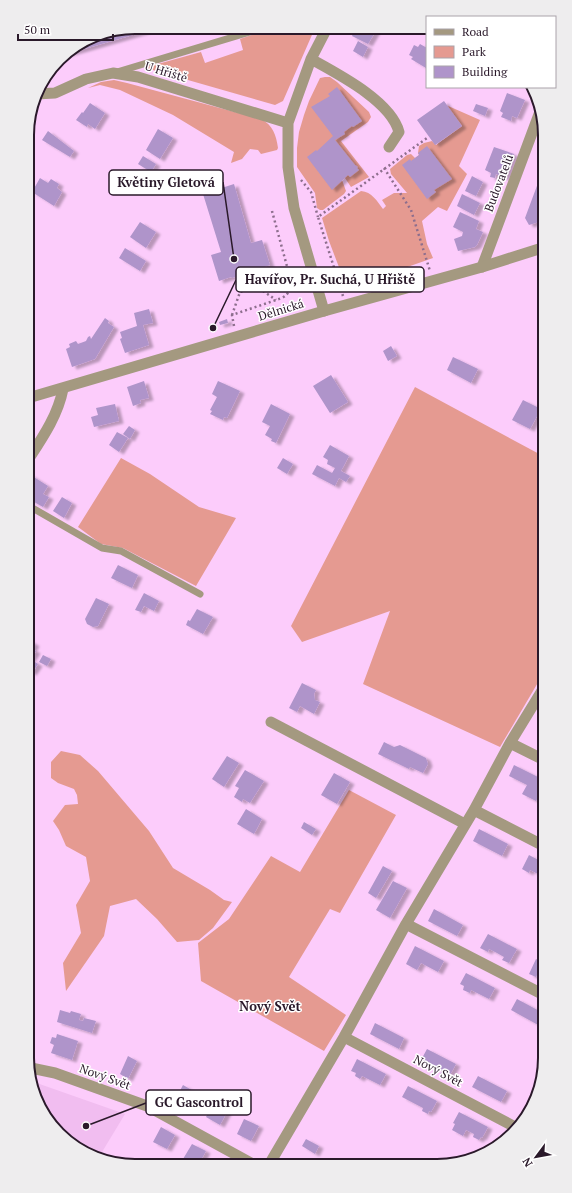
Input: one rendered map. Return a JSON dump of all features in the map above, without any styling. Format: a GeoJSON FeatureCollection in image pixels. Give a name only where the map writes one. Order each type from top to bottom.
{"type":"FeatureCollection","features":[{"type":"Feature","properties":{"kind":"street"},"geometry":{"type":"LineString","coordinates":[[324,34],[311,59],[288,123],[288,162],[294,208],[324,311]]}},
{"type":"Feature","properties":{"kind":"street"},"geometry":{"type":"LineString","coordinates":[[311,59],[343,76],[366,92],[390,115],[399,132],[389,147]]}},
{"type":"Feature","properties":{"kind":"street","name":"U Hřiště"},"geometry":{"type":"LineString","coordinates":[[43,93],[55,92],[86,79],[113,73],[138,77],[288,123]]}},
{"type":"Feature","properties":{"kind":"street","name":"Budovatelů"},"geometry":{"type":"LineString","coordinates":[[482,267],[537,120]]}},
{"type":"Feature","properties":{"kind":"street","name":"Dělnická"},"geometry":{"type":"LineString","coordinates":[[34,396],[64,389],[324,311],[482,267],[538,249]]}},
{"type":"Feature","properties":{"kind":"street"},"geometry":{"type":"LineString","coordinates":[[34,451],[51,425],[64,389]]}},
{"type":"Feature","properties":{"kind":"street"},"geometry":{"type":"LineString","coordinates":[[272,1159],[344,1037],[406,924],[474,810],[510,743],[538,697]]}},
{"type":"Feature","properties":{"kind":"street"},"geometry":{"type":"LineString","coordinates":[[271,722],[465,824]]}},
{"type":"Feature","properties":{"kind":"street"},"geometry":{"type":"LineString","coordinates":[[510,743],[538,757]]}},
{"type":"Feature","properties":{"kind":"street"},"geometry":{"type":"LineString","coordinates":[[474,810],[538,843]]}},
{"type":"Feature","properties":{"kind":"street"},"geometry":{"type":"LineString","coordinates":[[406,924],[538,992]]}},
{"type":"Feature","properties":{"kind":"street","name":"Nový Svět"},"geometry":{"type":"LineString","coordinates":[[344,1037],[513,1125]]}},
{"type":"Feature","properties":{"kind":"street","name":"Nový Svět"},"geometry":{"type":"LineString","coordinates":[[35,1069],[55,1073],[147,1106],[245,1159]]}},
{"type":"Feature","properties":{"kind":"lane"},"geometry":{"type":"LineString","coordinates":[[113,73],[243,34]]}},
{"type":"Feature","properties":{"kind":"lane"},"geometry":{"type":"LineString","coordinates":[[34,509],[102,548],[121,551],[200,594]]}},
{"type":"Feature","properties":{"kind":"path"},"geometry":{"type":"LineString","coordinates":[[318,217],[427,138]]}},
{"type":"Feature","properties":{"kind":"path"},"geometry":{"type":"LineString","coordinates":[[288,162],[311,192],[346,305]]}},
{"type":"Feature","properties":{"kind":"path"},"geometry":{"type":"LineString","coordinates":[[384,168],[411,210],[433,280]]}},
{"type":"Feature","properties":{"kind":"path"},"geometry":{"type":"LineString","coordinates":[[232,316],[276,301],[286,296],[291,289],[291,281],[272,211]]}},
{"type":"Feature","properties":{"kind":"path"},"geometry":{"type":"LineString","coordinates":[[236,337],[232,316],[240,292],[256,286],[276,301]]}},
{"type":"Feature","properties":{"kind":"shaded area"},"geometry":{"type":"Polygon","coordinates":[[[37,1083],[125,1114],[101,1154],[79,1142],[59,1125],[48,1109],[37,1083]]]}},
{"type":"Feature","properties":{"kind":"green space"},"geometry":{"type":"Polygon","coordinates":[[[255,34],[312,34],[283,101],[275,105],[146,68],[201,52],[205,63],[243,50],[240,39],[255,34]]]}},
{"type":"Feature","properties":{"kind":"green space"},"geometry":{"type":"Polygon","coordinates":[[[330,77],[337,82],[369,112],[371,117],[368,122],[341,141],[369,177],[351,187],[345,178],[342,180],[346,191],[344,194],[323,210],[320,210],[317,208],[315,193],[297,167],[297,148],[299,132],[309,101],[320,78],[330,77]]]}},
{"type":"Feature","properties":{"kind":"green space"},"geometry":{"type":"Polygon","coordinates":[[[114,80],[261,119],[271,127],[278,148],[277,150],[261,154],[258,150],[250,149],[242,159],[231,163],[234,152],[173,115],[120,90],[100,85],[88,88],[101,82],[114,80]]]}},
{"type":"Feature","properties":{"kind":"green space"},"geometry":{"type":"Polygon","coordinates":[[[446,105],[480,120],[459,166],[467,174],[447,211],[438,207],[422,221],[427,244],[433,258],[356,285],[345,283],[322,218],[361,191],[371,195],[383,209],[386,206],[382,200],[394,193],[407,193],[391,174],[390,169],[407,155],[411,154],[415,158],[419,155],[419,146],[424,143],[432,141],[436,145],[462,126],[446,105]]]}},
{"type":"Feature","properties":{"kind":"green space"},"geometry":{"type":"Polygon","coordinates":[[[415,387],[538,453],[538,682],[500,747],[363,684],[390,611],[302,642],[291,626],[415,387]]]}},
{"type":"Feature","properties":{"kind":"green space"},"geometry":{"type":"Polygon","coordinates":[[[121,458],[150,474],[199,507],[236,518],[196,586],[123,548],[101,544],[78,527],[121,458]]]}},
{"type":"Feature","properties":{"kind":"green space"},"geometry":{"type":"Polygon","coordinates":[[[61,751],[80,755],[98,771],[149,831],[173,868],[224,900],[232,902],[213,928],[199,940],[177,942],[157,919],[136,899],[110,906],[104,936],[66,991],[63,963],[81,933],[76,905],[90,881],[86,857],[66,846],[53,821],[65,805],[78,804],[77,795],[74,789],[58,783],[51,778],[51,762],[61,751]]]}},
{"type":"Feature","properties":{"kind":"green space"},"geometry":{"type":"Polygon","coordinates":[[[349,790],[396,815],[340,913],[330,909],[289,977],[346,1015],[324,1051],[201,981],[198,943],[229,919],[271,856],[300,872],[349,790]]]}},
{"type":"Feature","properties":{"kind":"building"},"geometry":{"type":"Polygon","coordinates":[[[136,34],[81,50],[109,37],[136,34]]]}},
{"type":"Feature","properties":{"kind":"building"},"geometry":{"type":"Polygon","coordinates":[[[353,34],[374,34],[368,44],[352,36],[353,34]]]}},
{"type":"Feature","properties":{"kind":"building"},"geometry":{"type":"Polygon","coordinates":[[[358,41],[368,47],[363,57],[353,51],[358,41]]]}},
{"type":"Feature","properties":{"kind":"building"},"geometry":{"type":"Polygon","coordinates":[[[420,44],[426,47],[426,68],[411,59],[413,57],[409,55],[414,45],[418,47],[420,44]]]}},
{"type":"Feature","properties":{"kind":"building"},"geometry":{"type":"Polygon","coordinates":[[[337,87],[362,121],[353,127],[352,126],[344,132],[345,134],[335,140],[359,170],[350,177],[348,175],[332,190],[307,157],[316,150],[317,151],[333,136],[311,107],[330,96],[328,94],[337,87]]]}},
{"type":"Feature","properties":{"kind":"building"},"geometry":{"type":"Polygon","coordinates":[[[507,93],[525,100],[517,118],[512,116],[511,121],[501,117],[503,113],[500,111],[507,93]]]}},
{"type":"Feature","properties":{"kind":"building"},"geometry":{"type":"Polygon","coordinates":[[[444,101],[462,126],[435,145],[417,120],[444,101]]]}},
{"type":"Feature","properties":{"kind":"building"},"geometry":{"type":"Polygon","coordinates":[[[90,103],[105,113],[95,129],[88,124],[87,127],[76,120],[90,103]]]}},
{"type":"Feature","properties":{"kind":"building"},"geometry":{"type":"Polygon","coordinates":[[[476,104],[488,108],[485,116],[473,111],[476,104]]]}},
{"type":"Feature","properties":{"kind":"building"},"geometry":{"type":"Polygon","coordinates":[[[158,129],[173,138],[160,159],[146,150],[158,129]]]}},
{"type":"Feature","properties":{"kind":"building"},"geometry":{"type":"Polygon","coordinates":[[[48,131],[74,151],[70,157],[42,140],[48,131]]]}},
{"type":"Feature","properties":{"kind":"building"},"geometry":{"type":"Polygon","coordinates":[[[427,146],[452,179],[434,190],[436,192],[427,199],[402,165],[419,155],[418,153],[427,146]]]}},
{"type":"Feature","properties":{"kind":"building"},"geometry":{"type":"Polygon","coordinates":[[[494,147],[514,154],[505,178],[496,174],[495,178],[490,177],[491,173],[485,170],[494,147]]]}},
{"type":"Feature","properties":{"kind":"building"},"geometry":{"type":"Polygon","coordinates":[[[143,156],[156,164],[151,172],[138,164],[143,156]]]}},
{"type":"Feature","properties":{"kind":"building"},"geometry":{"type":"Polygon","coordinates":[[[472,176],[483,182],[476,196],[465,191],[472,176]]]}},
{"type":"Feature","properties":{"kind":"building"},"geometry":{"type":"Polygon","coordinates":[[[40,178],[48,183],[51,179],[59,184],[57,188],[62,192],[54,206],[34,193],[34,188],[40,178]]]}},
{"type":"Feature","properties":{"kind":"building"},"geometry":{"type":"Polygon","coordinates":[[[538,183],[538,222],[529,225],[525,218],[538,183]]]}},
{"type":"Feature","properties":{"kind":"building"},"geometry":{"type":"Polygon","coordinates":[[[234,184],[251,243],[262,240],[270,265],[219,281],[211,255],[221,252],[203,194],[234,184]]]}},
{"type":"Feature","properties":{"kind":"building"},"geometry":{"type":"Polygon","coordinates":[[[462,194],[480,203],[474,215],[457,206],[462,194]]]}},
{"type":"Feature","properties":{"kind":"building"},"geometry":{"type":"Polygon","coordinates":[[[460,212],[479,221],[476,229],[483,232],[475,247],[458,251],[454,239],[462,236],[463,232],[453,227],[460,212]]]}},
{"type":"Feature","properties":{"kind":"building"},"geometry":{"type":"Polygon","coordinates":[[[140,222],[156,232],[146,248],[130,237],[140,222]]]}},
{"type":"Feature","properties":{"kind":"building"},"geometry":{"type":"Polygon","coordinates":[[[125,248],[146,261],[140,271],[119,258],[125,248]]]}},
{"type":"Feature","properties":{"kind":"building"},"geometry":{"type":"Polygon","coordinates":[[[149,309],[153,323],[143,325],[149,345],[125,353],[120,339],[122,338],[120,332],[137,326],[134,313],[149,309]]]}},
{"type":"Feature","properties":{"kind":"building"},"geometry":{"type":"Polygon","coordinates":[[[105,318],[109,321],[108,323],[114,327],[95,359],[72,367],[66,349],[70,347],[69,344],[76,341],[78,344],[86,341],[90,336],[91,339],[105,318]]]}},
{"type":"Feature","properties":{"kind":"building"},"geometry":{"type":"Polygon","coordinates":[[[227,319],[228,323],[220,325],[219,322],[227,319]]]}},
{"type":"Feature","properties":{"kind":"building"},"geometry":{"type":"Polygon","coordinates":[[[391,346],[397,356],[388,361],[383,351],[391,346]]]}},
{"type":"Feature","properties":{"kind":"building"},"geometry":{"type":"Polygon","coordinates":[[[453,357],[478,369],[471,383],[447,370],[453,357]]]}},
{"type":"Feature","properties":{"kind":"building"},"geometry":{"type":"Polygon","coordinates":[[[331,375],[348,402],[330,413],[313,386],[331,375]]]}},
{"type":"Feature","properties":{"kind":"building"},"geometry":{"type":"Polygon","coordinates":[[[144,381],[149,398],[140,400],[141,403],[133,406],[127,387],[144,381]]]}},
{"type":"Feature","properties":{"kind":"building"},"geometry":{"type":"Polygon","coordinates":[[[218,381],[240,391],[227,418],[224,417],[223,420],[210,414],[212,411],[210,410],[217,397],[212,394],[218,381]]]}},
{"type":"Feature","properties":{"kind":"building"},"geometry":{"type":"Polygon","coordinates":[[[523,400],[538,408],[538,414],[530,429],[512,420],[523,400]]]}},
{"type":"Feature","properties":{"kind":"building"},"geometry":{"type":"Polygon","coordinates":[[[115,404],[119,421],[94,427],[91,417],[98,415],[96,408],[115,404]]]}},
{"type":"Feature","properties":{"kind":"building"},"geometry":{"type":"Polygon","coordinates":[[[271,404],[290,414],[276,443],[271,441],[272,439],[265,435],[270,426],[262,422],[271,404]]]}},
{"type":"Feature","properties":{"kind":"building"},"geometry":{"type":"Polygon","coordinates":[[[129,426],[135,430],[130,439],[123,434],[129,426]]]}},
{"type":"Feature","properties":{"kind":"building"},"geometry":{"type":"Polygon","coordinates":[[[117,432],[128,438],[119,452],[109,445],[117,432]]]}},
{"type":"Feature","properties":{"kind":"building"},"geometry":{"type":"Polygon","coordinates":[[[330,445],[349,456],[341,471],[350,476],[346,482],[339,478],[335,486],[312,474],[317,465],[332,473],[335,468],[327,464],[328,460],[323,457],[330,445]]]}},
{"type":"Feature","properties":{"kind":"building"},"geometry":{"type":"Polygon","coordinates":[[[283,458],[293,464],[287,474],[277,468],[283,458]]]}},
{"type":"Feature","properties":{"kind":"building"},"geometry":{"type":"Polygon","coordinates":[[[34,477],[48,486],[43,494],[49,497],[43,507],[34,502],[34,477]]]}},
{"type":"Feature","properties":{"kind":"building"},"geometry":{"type":"Polygon","coordinates":[[[62,497],[72,503],[64,518],[53,511],[62,497]]]}},
{"type":"Feature","properties":{"kind":"building"},"geometry":{"type":"Polygon","coordinates":[[[118,565],[138,575],[132,588],[111,578],[118,565]]]}},
{"type":"Feature","properties":{"kind":"building"},"geometry":{"type":"Polygon","coordinates":[[[144,593],[159,601],[154,611],[144,606],[141,612],[135,610],[144,593]]]}},
{"type":"Feature","properties":{"kind":"building"},"geometry":{"type":"Polygon","coordinates":[[[96,598],[109,604],[98,626],[93,627],[87,624],[85,619],[96,598]]]}},
{"type":"Feature","properties":{"kind":"building"},"geometry":{"type":"Polygon","coordinates":[[[197,609],[213,617],[203,634],[186,625],[197,609]]]}},
{"type":"Feature","properties":{"kind":"building"},"geometry":{"type":"Polygon","coordinates":[[[43,655],[51,659],[47,666],[39,662],[43,655]]]}},
{"type":"Feature","properties":{"kind":"building"},"geometry":{"type":"Polygon","coordinates":[[[34,661],[38,664],[34,670],[34,661]]]}},
{"type":"Feature","properties":{"kind":"building"},"geometry":{"type":"Polygon","coordinates":[[[302,683],[316,690],[314,694],[315,700],[320,702],[314,714],[300,706],[297,712],[289,708],[302,683]]]}},
{"type":"Feature","properties":{"kind":"building"},"geometry":{"type":"Polygon","coordinates":[[[384,742],[394,747],[400,745],[426,758],[428,764],[423,773],[410,767],[409,769],[378,754],[384,742]]]}},
{"type":"Feature","properties":{"kind":"building"},"geometry":{"type":"Polygon","coordinates":[[[227,756],[239,763],[224,787],[212,779],[227,756]]]}},
{"type":"Feature","properties":{"kind":"building"},"geometry":{"type":"Polygon","coordinates":[[[514,765],[538,777],[538,797],[536,801],[522,794],[527,785],[509,776],[514,765]]]}},
{"type":"Feature","properties":{"kind":"building"},"geometry":{"type":"Polygon","coordinates":[[[245,770],[264,781],[250,803],[243,799],[242,802],[234,797],[239,788],[235,786],[245,770]]]}},
{"type":"Feature","properties":{"kind":"building"},"geometry":{"type":"Polygon","coordinates":[[[334,773],[350,782],[337,804],[321,795],[334,773]]]}},
{"type":"Feature","properties":{"kind":"building"},"geometry":{"type":"Polygon","coordinates":[[[246,809],[262,819],[254,834],[237,824],[246,809]]]}},
{"type":"Feature","properties":{"kind":"building"},"geometry":{"type":"Polygon","coordinates":[[[304,822],[316,829],[312,835],[301,828],[304,822]]]}},
{"type":"Feature","properties":{"kind":"building"},"geometry":{"type":"Polygon","coordinates":[[[479,829],[508,844],[502,856],[473,841],[479,829]]]}},
{"type":"Feature","properties":{"kind":"building"},"geometry":{"type":"Polygon","coordinates":[[[529,855],[538,860],[538,874],[530,870],[529,873],[522,869],[529,855]]]}},
{"type":"Feature","properties":{"kind":"building"},"geometry":{"type":"Polygon","coordinates":[[[383,866],[392,871],[376,898],[368,893],[383,866]]]}},
{"type":"Feature","properties":{"kind":"building"},"geometry":{"type":"Polygon","coordinates":[[[393,881],[407,888],[390,918],[376,910],[393,881]]]}},
{"type":"Feature","properties":{"kind":"building"},"geometry":{"type":"Polygon","coordinates":[[[434,909],[463,925],[457,936],[428,921],[434,909]]]}},
{"type":"Feature","properties":{"kind":"building"},"geometry":{"type":"Polygon","coordinates":[[[488,934],[517,949],[509,963],[502,960],[504,957],[497,953],[489,949],[488,952],[480,948],[488,934]]]}},
{"type":"Feature","properties":{"kind":"building"},"geometry":{"type":"Polygon","coordinates":[[[415,946],[444,961],[438,972],[421,963],[417,970],[406,964],[415,946]]]}},
{"type":"Feature","properties":{"kind":"building"},"geometry":{"type":"Polygon","coordinates":[[[536,959],[538,960],[538,976],[536,977],[529,974],[536,959]]]}},
{"type":"Feature","properties":{"kind":"building"},"geometry":{"type":"Polygon","coordinates":[[[466,973],[495,988],[489,999],[471,990],[470,993],[463,990],[464,986],[460,984],[466,973]]]}},
{"type":"Feature","properties":{"kind":"building"},"geometry":{"type":"Polygon","coordinates":[[[517,999],[538,1010],[538,1025],[511,1010],[517,999]]]}},
{"type":"Feature","properties":{"kind":"building"},"geometry":{"type":"Polygon","coordinates":[[[60,1010],[81,1014],[79,1020],[83,1021],[84,1018],[96,1021],[92,1033],[57,1022],[60,1010]]]}},
{"type":"Feature","properties":{"kind":"building"},"geometry":{"type":"Polygon","coordinates":[[[375,1023],[404,1038],[399,1049],[370,1034],[375,1023]]]}},
{"type":"Feature","properties":{"kind":"building"},"geometry":{"type":"Polygon","coordinates":[[[57,1034],[78,1041],[72,1060],[51,1053],[54,1045],[50,1043],[52,1037],[56,1038],[57,1034]]]}},
{"type":"Feature","properties":{"kind":"building"},"geometry":{"type":"Polygon","coordinates":[[[427,1049],[456,1064],[450,1075],[448,1074],[447,1077],[440,1074],[442,1071],[421,1060],[427,1049]]]}},
{"type":"Feature","properties":{"kind":"building"},"geometry":{"type":"Polygon","coordinates":[[[128,1056],[137,1061],[128,1079],[120,1074],[128,1056]]]}},
{"type":"Feature","properties":{"kind":"building"},"geometry":{"type":"Polygon","coordinates":[[[357,1059],[386,1074],[380,1085],[362,1076],[360,1079],[355,1076],[356,1073],[351,1071],[357,1059]]]}},
{"type":"Feature","properties":{"kind":"building"},"geometry":{"type":"Polygon","coordinates":[[[478,1076],[507,1091],[501,1102],[472,1087],[478,1076]]]}},
{"type":"Feature","properties":{"kind":"building"},"geometry":{"type":"Polygon","coordinates":[[[183,1085],[197,1093],[189,1108],[175,1100],[183,1085]]]}},
{"type":"Feature","properties":{"kind":"building"},"geometry":{"type":"Polygon","coordinates":[[[408,1086],[437,1101],[431,1112],[429,1111],[428,1114],[422,1111],[423,1108],[402,1097],[408,1086]]]}},
{"type":"Feature","properties":{"kind":"building"},"geometry":{"type":"Polygon","coordinates":[[[214,1102],[228,1110],[220,1125],[206,1117],[214,1102]]]}},
{"type":"Feature","properties":{"kind":"building"},"geometry":{"type":"Polygon","coordinates":[[[459,1112],[488,1127],[482,1138],[481,1137],[479,1140],[473,1137],[474,1134],[466,1130],[463,1136],[452,1130],[455,1124],[453,1123],[459,1112]]]}},
{"type":"Feature","properties":{"kind":"building"},"geometry":{"type":"Polygon","coordinates":[[[244,1119],[259,1126],[251,1141],[237,1134],[244,1119]]]}},
{"type":"Feature","properties":{"kind":"building"},"geometry":{"type":"Polygon","coordinates":[[[161,1127],[175,1135],[167,1149],[153,1142],[161,1127]]]}},
{"type":"Feature","properties":{"kind":"building"},"geometry":{"type":"Polygon","coordinates":[[[306,1139],[319,1146],[315,1154],[302,1146],[306,1139]]]}},
{"type":"Feature","properties":{"kind":"building"},"geometry":{"type":"Polygon","coordinates":[[[192,1144],[206,1151],[202,1159],[183,1159],[192,1144]]]}},
{"type":"Feature","properties":{"kind":"place","name":"Květiny Gletová"},"geometry":{"type":"Point","coordinates":[234,259]}},
{"type":"Feature","properties":{"kind":"place","name":"Havířov, Pr. Suchá, U Hřiště"},"geometry":{"type":"Point","coordinates":[213,328]}},
{"type":"Feature","properties":{"kind":"place","name":"GC Gascontrol"},"geometry":{"type":"Point","coordinates":[86,1126]}},
{"type":"Feature","properties":{"kind":"district","name":"Nový Svět"},"geometry":{"type":"Point","coordinates":[270,1006]}}]}
